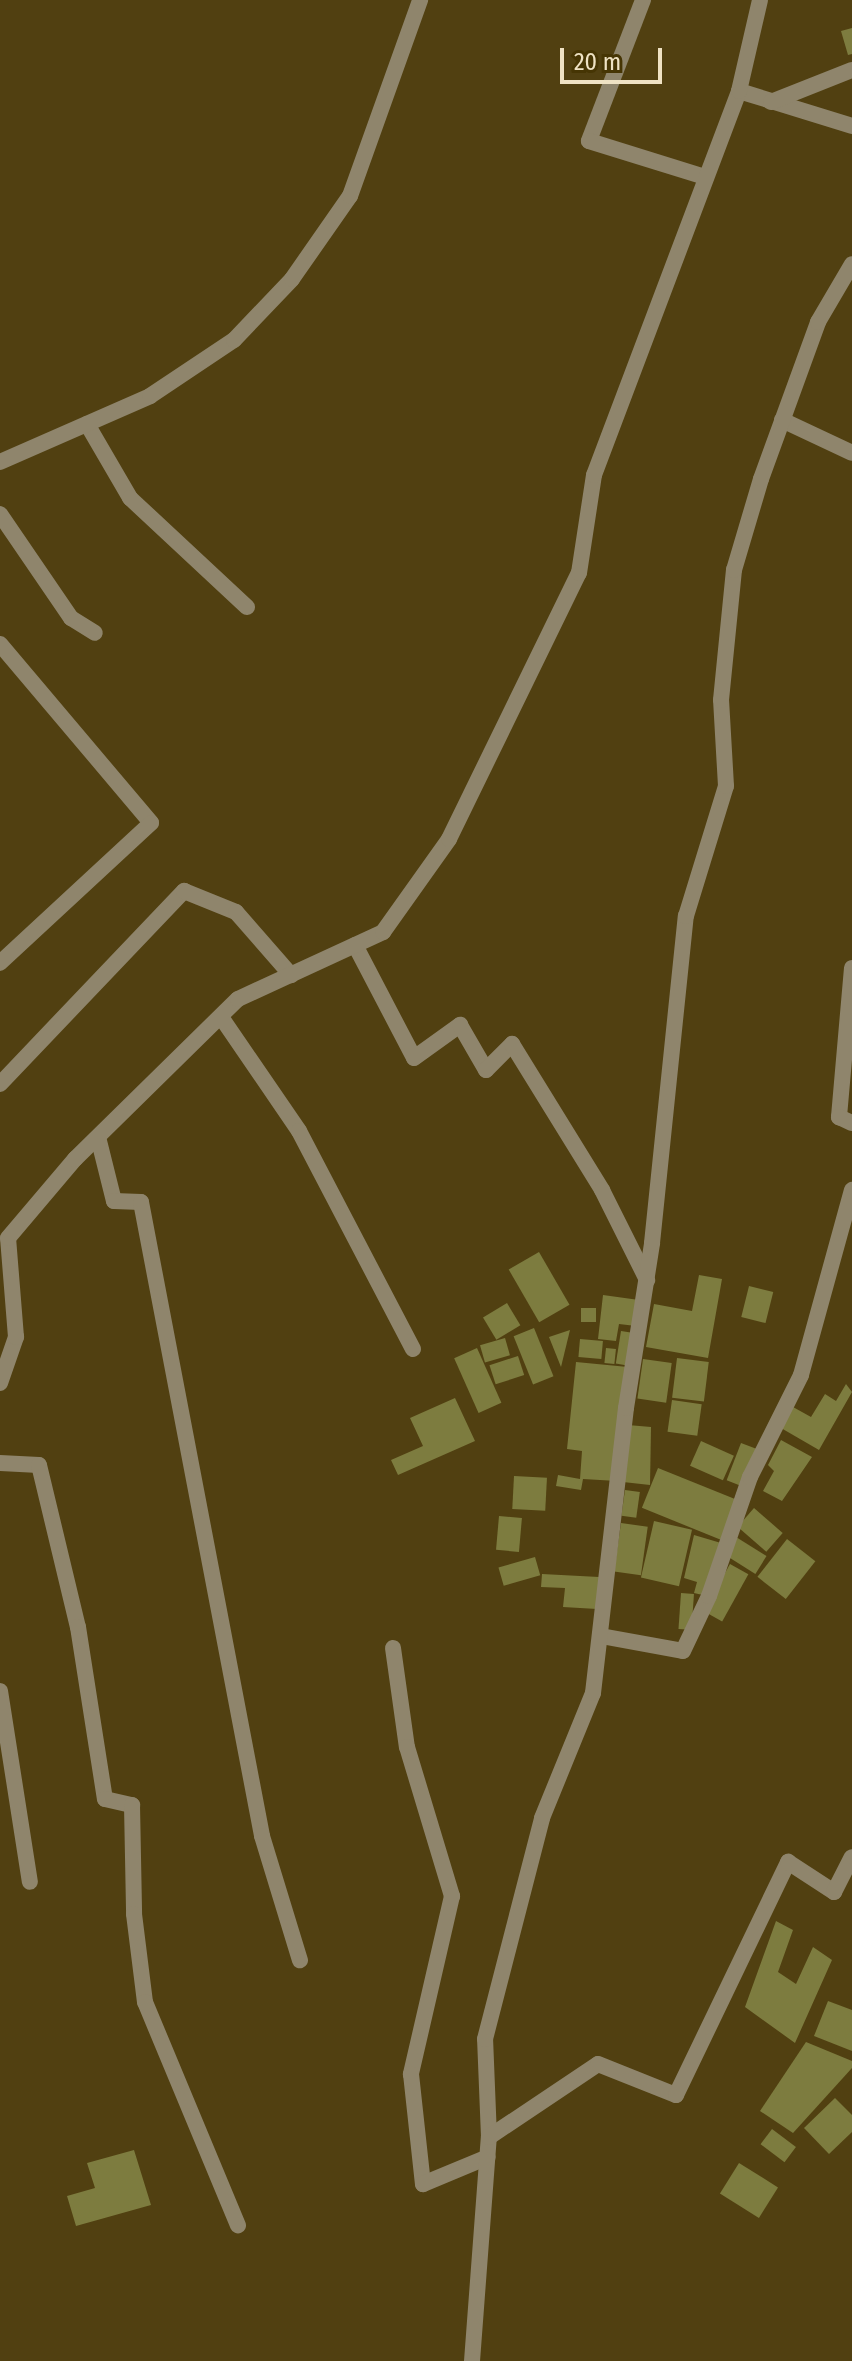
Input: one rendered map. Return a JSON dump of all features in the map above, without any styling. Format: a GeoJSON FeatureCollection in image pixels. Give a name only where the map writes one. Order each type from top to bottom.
{"type":"FeatureCollection","features":[{"type":"Feature","properties":{"kind":"street"},"geometry":{"type":"LineString","coordinates":[[0,462],[150,396],[234,340],[292,279],[350,196],[420,0]]}},
{"type":"Feature","properties":{"kind":"street"},"geometry":{"type":"LineString","coordinates":[[643,0],[589,141],[705,177]]}},
{"type":"Feature","properties":{"kind":"street"},"geometry":{"type":"LineString","coordinates":[[0,1383],[16,1337],[8,1238],[98,1137],[238,999],[383,932],[449,839],[579,573],[594,475],[739,91],[760,0]]}},
{"type":"Feature","properties":{"kind":"street"},"geometry":{"type":"LineString","coordinates":[[771,102],[852,70]]}},
{"type":"Feature","properties":{"kind":"street"},"geometry":{"type":"LineString","coordinates":[[739,91],[852,126]]}},
{"type":"Feature","properties":{"kind":"street"},"geometry":{"type":"LineString","coordinates":[[472,2361],[489,2137],[485,2039],[542,1818],[593,1693],[647,1280],[686,916],[726,786],[721,700],[734,570],[782,420],[818,322],[852,264]]}},
{"type":"Feature","properties":{"kind":"street"},"geometry":{"type":"LineString","coordinates":[[782,420],[852,453]]}},
{"type":"Feature","properties":{"kind":"street"},"geometry":{"type":"LineString","coordinates":[[87,424],[130,498],[247,607]]}},
{"type":"Feature","properties":{"kind":"street"},"geometry":{"type":"LineString","coordinates":[[0,514],[71,618],[95,633]]}},
{"type":"Feature","properties":{"kind":"street"},"geometry":{"type":"LineString","coordinates":[[0,644],[151,823],[0,963]]}},
{"type":"Feature","properties":{"kind":"street"},"geometry":{"type":"LineString","coordinates":[[0,1084],[184,891],[236,912],[291,975]]}},
{"type":"Feature","properties":{"kind":"street"},"geometry":{"type":"LineString","coordinates":[[355,945],[414,1058],[460,1025],[486,1070],[512,1044],[602,1190],[647,1280]]}},
{"type":"Feature","properties":{"kind":"street"},"geometry":{"type":"LineString","coordinates":[[852,968],[839,1117],[852,1123]]}},
{"type":"Feature","properties":{"kind":"street"},"geometry":{"type":"LineString","coordinates":[[221,1017],[299,1131],[413,1349]]}},
{"type":"Feature","properties":{"kind":"street"},"geometry":{"type":"LineString","coordinates":[[98,1137],[114,1201],[141,1202],[262,1836],[300,1960]]}},
{"type":"Feature","properties":{"kind":"street"},"geometry":{"type":"LineString","coordinates":[[601,1636],[683,1651],[709,1596],[750,1477],[801,1375],[852,1190]]}},
{"type":"Feature","properties":{"kind":"street"},"geometry":{"type":"LineString","coordinates":[[0,1463],[39,1465],[78,1627],[105,1799],[132,1805],[134,1914],[145,2002],[238,2225]]}},
{"type":"Feature","properties":{"kind":"street"},"geometry":{"type":"LineString","coordinates":[[393,1648],[407,1747],[452,1896],[411,2074],[423,2184],[488,2157]]}},
{"type":"Feature","properties":{"kind":"street"},"geometry":{"type":"LineString","coordinates":[[0,1691],[30,1882]]}},
{"type":"Feature","properties":{"kind":"street"},"geometry":{"type":"LineString","coordinates":[[489,2137],[598,2064],[676,2095],[788,1862],[834,1892],[852,1857]]}},
{"type":"Feature","properties":{"kind":"building"},"geometry":{"type":"Polygon","coordinates":[[[852,28],[852,54],[848,55],[841,31],[852,28]]]}},
{"type":"Feature","properties":{"kind":"building"},"geometry":{"type":"Polygon","coordinates":[[[539,1252],[570,1305],[539,1322],[509,1270],[539,1252]]]}},
{"type":"Feature","properties":{"kind":"building"},"geometry":{"type":"Polygon","coordinates":[[[699,1275],[722,1279],[708,1358],[646,1347],[654,1304],[692,1311],[699,1275]]]}},
{"type":"Feature","properties":{"kind":"building"},"geometry":{"type":"Polygon","coordinates":[[[749,1286],[773,1292],[766,1323],[741,1317],[749,1286]]]}},
{"type":"Feature","properties":{"kind":"building"},"geometry":{"type":"Polygon","coordinates":[[[603,1295],[639,1300],[636,1326],[619,1324],[616,1341],[598,1339],[603,1295]]]}},
{"type":"Feature","properties":{"kind":"building"},"geometry":{"type":"Polygon","coordinates":[[[507,1303],[520,1325],[496,1340],[483,1317],[507,1303]]]}},
{"type":"Feature","properties":{"kind":"building"},"geometry":{"type":"Polygon","coordinates":[[[581,1308],[596,1308],[596,1322],[581,1322],[581,1308]]]}},
{"type":"Feature","properties":{"kind":"building"},"geometry":{"type":"Polygon","coordinates":[[[534,1328],[553,1376],[533,1384],[514,1336],[534,1328]]]}},
{"type":"Feature","properties":{"kind":"building"},"geometry":{"type":"Polygon","coordinates":[[[570,1330],[561,1367],[549,1337],[570,1330]]]}},
{"type":"Feature","properties":{"kind":"building"},"geometry":{"type":"Polygon","coordinates":[[[621,1331],[634,1333],[629,1366],[616,1364],[621,1331]]]}},
{"type":"Feature","properties":{"kind":"building"},"geometry":{"type":"Polygon","coordinates":[[[505,1338],[510,1355],[485,1362],[480,1345],[505,1338]]]}},
{"type":"Feature","properties":{"kind":"building"},"geometry":{"type":"Polygon","coordinates":[[[580,1339],[603,1341],[601,1359],[578,1357],[580,1339]]]}},
{"type":"Feature","properties":{"kind":"building"},"geometry":{"type":"Polygon","coordinates":[[[477,1348],[501,1403],[479,1413],[454,1358],[477,1348]]]}},
{"type":"Feature","properties":{"kind":"building"},"geometry":{"type":"Polygon","coordinates":[[[606,1348],[616,1349],[614,1364],[604,1363],[606,1348]]]}},
{"type":"Feature","properties":{"kind":"building"},"geometry":{"type":"Polygon","coordinates":[[[518,1356],[524,1375],[496,1384],[489,1365],[518,1356]]]}},
{"type":"Feature","properties":{"kind":"building"},"geometry":{"type":"Polygon","coordinates":[[[677,1358],[709,1362],[704,1402],[672,1398],[677,1358]]]}},
{"type":"Feature","properties":{"kind":"building"},"geometry":{"type":"Polygon","coordinates":[[[643,1359],[672,1363],[666,1403],[637,1399],[643,1359]]]}},
{"type":"Feature","properties":{"kind":"building"},"geometry":{"type":"Polygon","coordinates":[[[576,1362],[628,1367],[617,1481],[583,1479],[581,1490],[556,1486],[558,1475],[580,1479],[582,1451],[567,1449],[576,1362]]]}},
{"type":"Feature","properties":{"kind":"building"},"geometry":{"type":"Polygon","coordinates":[[[846,1384],[852,1392],[819,1450],[781,1428],[793,1407],[811,1417],[825,1394],[836,1401],[846,1384]]]}},
{"type":"Feature","properties":{"kind":"building"},"geometry":{"type":"Polygon","coordinates":[[[455,1398],[475,1441],[398,1475],[391,1460],[423,1446],[410,1418],[455,1398]]]}},
{"type":"Feature","properties":{"kind":"building"},"geometry":{"type":"Polygon","coordinates":[[[672,1400],[702,1404],[697,1436],[668,1432],[672,1400]]]}},
{"type":"Feature","properties":{"kind":"building"},"geometry":{"type":"Polygon","coordinates":[[[628,1425],[651,1427],[650,1485],[623,1482],[628,1425]]]}},
{"type":"Feature","properties":{"kind":"building"},"geometry":{"type":"Polygon","coordinates":[[[781,1440],[812,1457],[782,1501],[763,1491],[774,1471],[768,1465],[781,1440]]]}},
{"type":"Feature","properties":{"kind":"building"},"geometry":{"type":"Polygon","coordinates":[[[701,1441],[734,1456],[723,1480],[690,1466],[701,1441]]]}},
{"type":"Feature","properties":{"kind":"building"},"geometry":{"type":"Polygon","coordinates":[[[741,1443],[757,1449],[743,1486],[727,1480],[741,1443]]]}},
{"type":"Feature","properties":{"kind":"building"},"geometry":{"type":"Polygon","coordinates":[[[658,1468],[739,1501],[723,1540],[642,1508],[658,1468]]]}},
{"type":"Feature","properties":{"kind":"building"},"geometry":{"type":"Polygon","coordinates":[[[514,1476],[547,1478],[545,1511],[512,1509],[514,1476]]]}},
{"type":"Feature","properties":{"kind":"building"},"geometry":{"type":"Polygon","coordinates":[[[625,1490],[640,1492],[636,1518],[621,1516],[625,1490]]]}},
{"type":"Feature","properties":{"kind":"building"},"geometry":{"type":"Polygon","coordinates":[[[754,1508],[783,1533],[766,1552],[738,1527],[754,1508]]]}},
{"type":"Feature","properties":{"kind":"building"},"geometry":{"type":"Polygon","coordinates":[[[499,1516],[522,1518],[519,1552],[496,1550],[499,1516]]]}},
{"type":"Feature","properties":{"kind":"building"},"geometry":{"type":"Polygon","coordinates":[[[654,1521],[692,1530],[679,1586],[641,1578],[654,1521]]]}},
{"type":"Feature","properties":{"kind":"building"},"geometry":{"type":"Polygon","coordinates":[[[621,1523],[648,1527],[641,1575],[614,1572],[621,1523]]]}},
{"type":"Feature","properties":{"kind":"building"},"geometry":{"type":"Polygon","coordinates":[[[694,1535],[721,1543],[707,1596],[694,1593],[697,1582],[684,1578],[694,1535]]]}},
{"type":"Feature","properties":{"kind":"building"},"geometry":{"type":"Polygon","coordinates":[[[736,1537],[767,1556],[755,1574],[725,1555],[736,1537]]]}},
{"type":"Feature","properties":{"kind":"building"},"geometry":{"type":"Polygon","coordinates":[[[787,1539],[815,1561],[786,1599],[757,1577],[787,1539]]]}},
{"type":"Feature","properties":{"kind":"building"},"geometry":{"type":"Polygon","coordinates":[[[535,1557],[540,1575],[504,1586],[498,1567],[535,1557]]]}},
{"type":"Feature","properties":{"kind":"building"},"geometry":{"type":"Polygon","coordinates":[[[730,1564],[748,1574],[722,1621],[704,1611],[730,1564]]]}},
{"type":"Feature","properties":{"kind":"building"},"geometry":{"type":"Polygon","coordinates":[[[542,1574],[599,1577],[597,1609],[563,1607],[565,1588],[541,1587],[542,1574]]]}},
{"type":"Feature","properties":{"kind":"building"},"geometry":{"type":"Polygon","coordinates":[[[681,1593],[694,1594],[691,1630],[678,1629],[681,1593]]]}},
{"type":"Feature","properties":{"kind":"building"},"geometry":{"type":"Polygon","coordinates":[[[776,1921],[793,1930],[778,1972],[796,1984],[813,1947],[832,1960],[795,2043],[745,2007],[776,1921]]]}},
{"type":"Feature","properties":{"kind":"building"},"geometry":{"type":"Polygon","coordinates":[[[828,2001],[852,2010],[852,2051],[814,2036],[828,2001]]]}},
{"type":"Feature","properties":{"kind":"building"},"geometry":{"type":"Polygon","coordinates":[[[806,2042],[852,2061],[852,2068],[793,2133],[760,2111],[806,2042]]]}},
{"type":"Feature","properties":{"kind":"building"},"geometry":{"type":"Polygon","coordinates":[[[835,2098],[852,2115],[852,2132],[829,2154],[804,2128],[835,2098]]]}},
{"type":"Feature","properties":{"kind":"building"},"geometry":{"type":"Polygon","coordinates":[[[772,2129],[796,2147],[785,2162],[761,2144],[772,2129]]]}},
{"type":"Feature","properties":{"kind":"building"},"geometry":{"type":"Polygon","coordinates":[[[134,2150],[151,2205],[76,2226],[67,2196],[95,2188],[87,2163],[134,2150]]]}},
{"type":"Feature","properties":{"kind":"building"},"geometry":{"type":"Polygon","coordinates":[[[739,2163],[778,2187],[759,2218],[720,2194],[739,2163]]]}}]}
